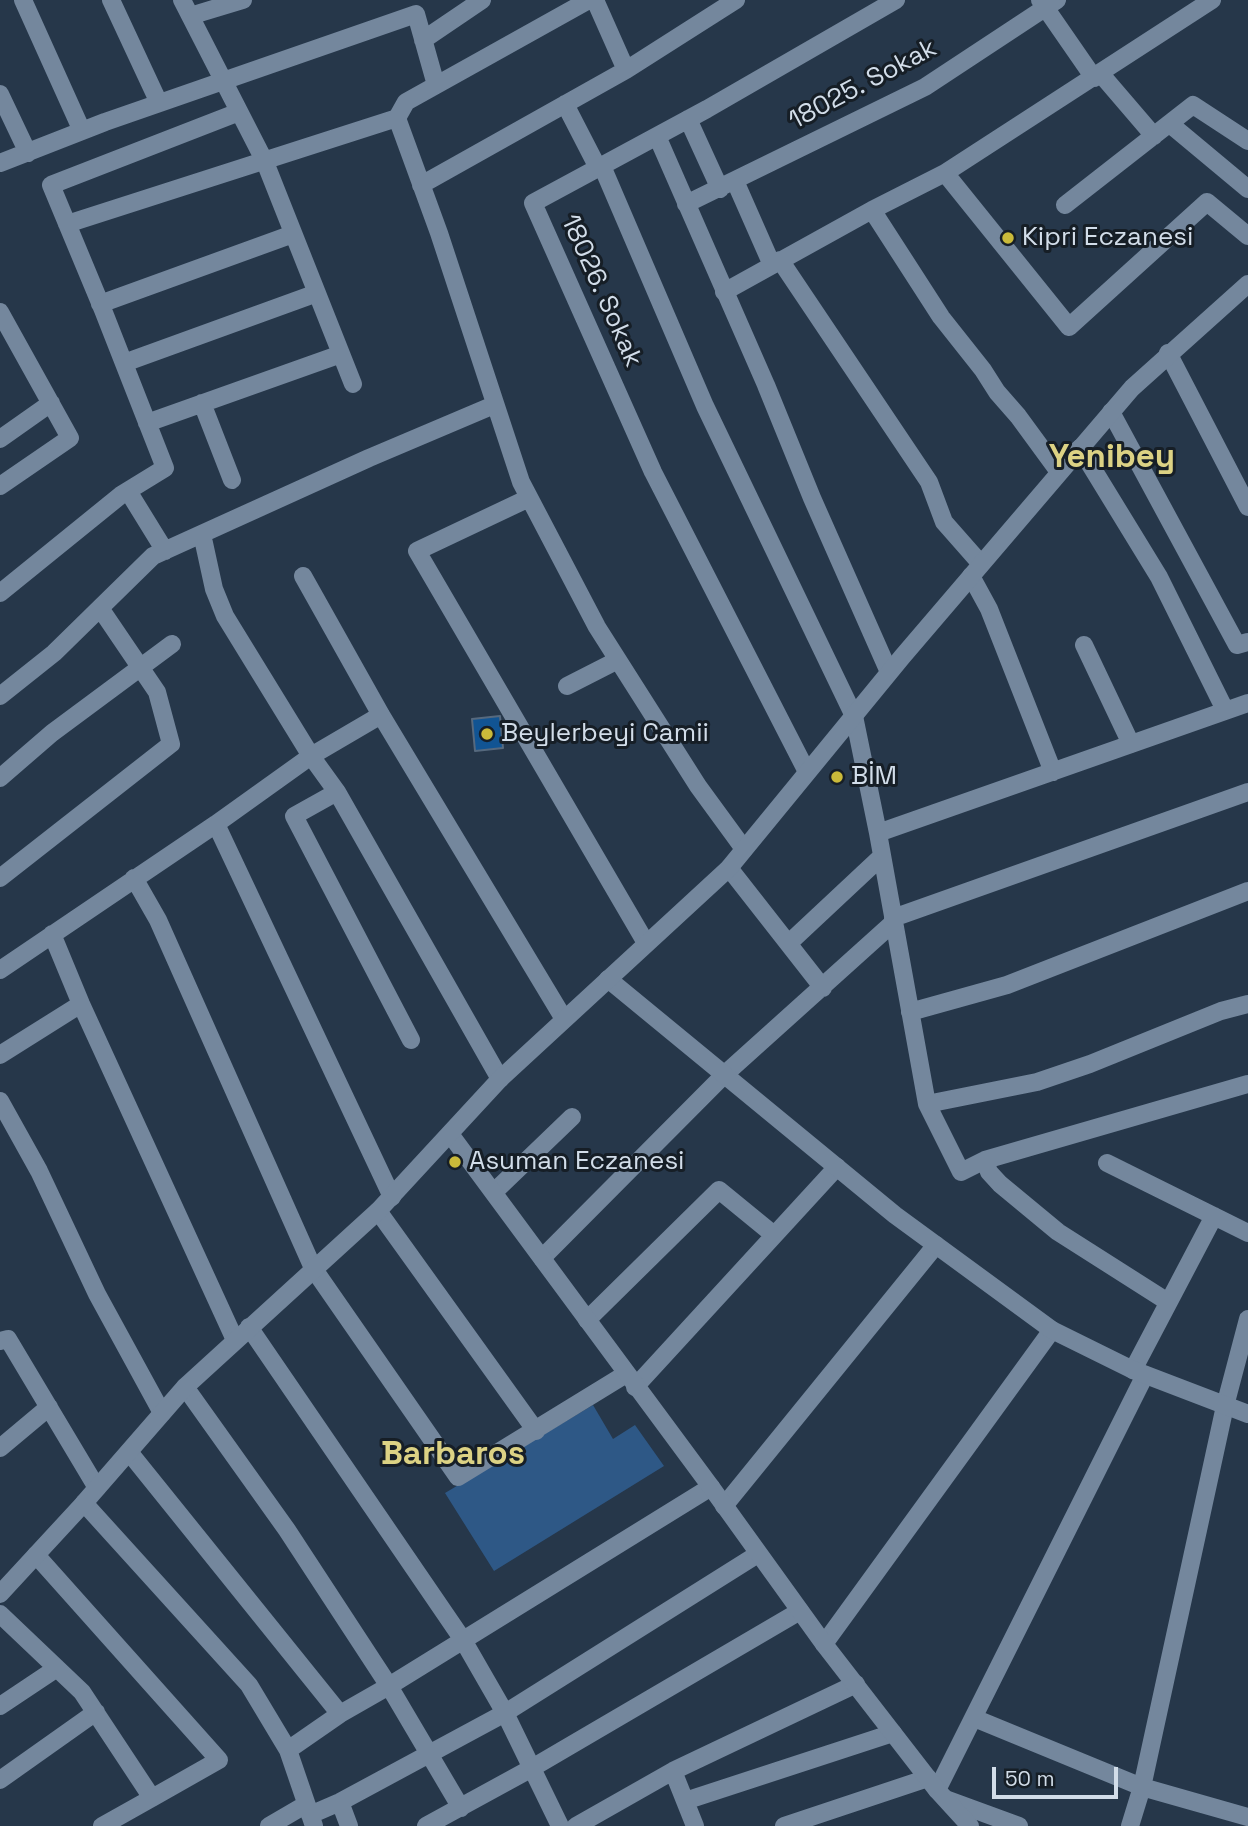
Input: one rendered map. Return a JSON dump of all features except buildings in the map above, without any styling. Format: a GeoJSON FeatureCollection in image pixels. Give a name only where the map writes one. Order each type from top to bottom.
{"type":"FeatureCollection","features":[{"type":"Feature","properties":{"kind":"street"},"geometry":{"type":"LineString","coordinates":[[23,0],[82,131]]}},
{"type":"Feature","properties":{"kind":"street"},"geometry":{"type":"LineString","coordinates":[[111,0],[159,103]]}},
{"type":"Feature","properties":{"kind":"street"},"geometry":{"type":"LineString","coordinates":[[182,0],[265,162],[353,384]]}},
{"type":"Feature","properties":{"kind":"street"},"geometry":{"type":"LineString","coordinates":[[190,16],[243,0]]}},
{"type":"Feature","properties":{"kind":"street"},"geometry":{"type":"LineString","coordinates":[[423,40],[482,0]]}},
{"type":"Feature","properties":{"kind":"street"},"geometry":{"type":"LineString","coordinates":[[67,224],[397,118],[406,102],[589,0]]}},
{"type":"Feature","properties":{"kind":"street"},"geometry":{"type":"LineString","coordinates":[[595,0],[626,70]]}},
{"type":"Feature","properties":{"kind":"street"},"geometry":{"type":"LineString","coordinates":[[421,185],[626,70],[736,0]]}},
{"type":"Feature","properties":{"kind":"street","name":"18026. Sokak"},"geometry":{"type":"LineString","coordinates":[[807,772],[653,472],[533,203],[688,119],[896,0]]}},
{"type":"Feature","properties":{"kind":"street"},"geometry":{"type":"LineString","coordinates":[[724,292],[945,173],[1212,0]]}},
{"type":"Feature","properties":{"kind":"street"},"geometry":{"type":"LineString","coordinates":[[1047,2],[1097,76],[1154,136]]}},
{"type":"Feature","properties":{"kind":"street","name":"18025. Sokak"},"geometry":{"type":"LineString","coordinates":[[687,204],[925,87],[1047,2]]}},
{"type":"Feature","properties":{"kind":"street"},"geometry":{"type":"LineString","coordinates":[[0,163],[159,103],[416,13],[436,85]]}},
{"type":"Feature","properties":{"kind":"street"},"geometry":{"type":"LineString","coordinates":[[0,94],[28,153]]}},
{"type":"Feature","properties":{"kind":"street"},"geometry":{"type":"LineString","coordinates":[[565,104],[600,167],[705,406],[853,716],[878,833],[927,1104],[961,1172],[985,1160],[1248,1084]]}},
{"type":"Feature","properties":{"kind":"street"},"geometry":{"type":"LineString","coordinates":[[1065,205],[1193,105],[1248,142]]}},
{"type":"Feature","properties":{"kind":"street"},"geometry":{"type":"LineString","coordinates":[[0,593],[128,491],[165,468],[51,185],[239,112]]}},
{"type":"Feature","properties":{"kind":"street"},"geometry":{"type":"LineString","coordinates":[[397,118],[439,233],[521,482],[597,627],[698,786],[744,849]]}},
{"type":"Feature","properties":{"kind":"street"},"geometry":{"type":"LineString","coordinates":[[688,119],[776,262],[929,482],[944,522],[976,570],[1053,772]]}},
{"type":"Feature","properties":{"kind":"street"},"geometry":{"type":"LineString","coordinates":[[1170,124],[1248,189]]}},
{"type":"Feature","properties":{"kind":"street"},"geometry":{"type":"LineString","coordinates":[[657,136],[889,672]]}},
{"type":"Feature","properties":{"kind":"street"},"geometry":{"type":"LineString","coordinates":[[945,173],[1069,327],[1207,202],[1248,236]]}},
{"type":"Feature","properties":{"kind":"street"},"geometry":{"type":"LineString","coordinates":[[872,210],[941,317],[1059,472]]}},
{"type":"Feature","properties":{"kind":"street"},"geometry":{"type":"LineString","coordinates":[[100,304],[293,234]]}},
{"type":"Feature","properties":{"kind":"street"},"geometry":{"type":"LineString","coordinates":[[0,1594],[185,1387],[378,1211],[500,1079],[729,868],[889,672],[1132,388],[1168,353],[1246,290]]}},
{"type":"Feature","properties":{"kind":"street"},"geometry":{"type":"LineString","coordinates":[[124,363],[317,293]]}},
{"type":"Feature","properties":{"kind":"street"},"geometry":{"type":"LineString","coordinates":[[0,486],[70,438],[1,318]]}},
{"type":"Feature","properties":{"kind":"street"},"geometry":{"type":"LineString","coordinates":[[1168,353],[1248,507]]}},
{"type":"Feature","properties":{"kind":"street"},"geometry":{"type":"LineString","coordinates":[[147,423],[341,354]]}},
{"type":"Feature","properties":{"kind":"street"},"geometry":{"type":"LineString","coordinates":[[0,439],[51,403]]}},
{"type":"Feature","properties":{"kind":"street"},"geometry":{"type":"LineString","coordinates":[[202,403],[232,480]]}},
{"type":"Feature","properties":{"kind":"street"},"geometry":{"type":"LineString","coordinates":[[0,696],[54,653],[153,556],[369,458],[494,405]]}},
{"type":"Feature","properties":{"kind":"street"},"geometry":{"type":"LineString","coordinates":[[1111,412],[1237,645],[1248,642]]}},
{"type":"Feature","properties":{"kind":"street"},"geometry":{"type":"LineString","coordinates":[[1080,448],[1159,577],[1226,710]]}},
{"type":"Feature","properties":{"kind":"street"},"geometry":{"type":"LineString","coordinates":[[128,491],[165,551]]}},
{"type":"Feature","properties":{"kind":"street"},"geometry":{"type":"LineString","coordinates":[[529,498],[417,551],[646,943]]}},
{"type":"Feature","properties":{"kind":"street"},"geometry":{"type":"LineString","coordinates":[[202,534],[214,589],[225,616],[311,756],[337,792],[500,1079]]}},
{"type":"Feature","properties":{"kind":"street"},"geometry":{"type":"LineString","coordinates":[[303,576],[381,715],[564,1019]]}},
{"type":"Feature","properties":{"kind":"street"},"geometry":{"type":"LineString","coordinates":[[0,878],[171,744],[157,691],[100,608]]}},
{"type":"Feature","properties":{"kind":"street"},"geometry":{"type":"LineString","coordinates":[[0,778],[52,733],[172,644]]}},
{"type":"Feature","properties":{"kind":"street"},"geometry":{"type":"LineString","coordinates":[[1084,645],[1131,744]]}},
{"type":"Feature","properties":{"kind":"street"},"geometry":{"type":"LineString","coordinates":[[566,686],[618,660]]}},
{"type":"Feature","properties":{"kind":"street"},"geometry":{"type":"LineString","coordinates":[[878,833],[1248,703]]}},
{"type":"Feature","properties":{"kind":"street"},"geometry":{"type":"LineString","coordinates":[[0,970],[216,824],[311,756],[381,715]]}},
{"type":"Feature","properties":{"kind":"street"},"geometry":{"type":"LineString","coordinates":[[337,792],[294,816],[411,1040]]}},
{"type":"Feature","properties":{"kind":"street"},"geometry":{"type":"LineString","coordinates":[[542,1258],[724,1075],[894,920],[1248,792]]}},
{"type":"Feature","properties":{"kind":"street"},"geometry":{"type":"LineString","coordinates":[[216,824],[392,1197]]}},
{"type":"Feature","properties":{"kind":"street"},"geometry":{"type":"LineString","coordinates":[[789,943],[882,856]]}},
{"type":"Feature","properties":{"kind":"street"},"geometry":{"type":"LineString","coordinates":[[729,868],[822,988]]}},
{"type":"Feature","properties":{"kind":"street"},"geometry":{"type":"LineString","coordinates":[[134,878],[158,920],[313,1268],[458,1477],[631,1380],[774,1235],[836,1167]]}},
{"type":"Feature","properties":{"kind":"street"},"geometry":{"type":"LineString","coordinates":[[910,1012],[1007,985],[1248,891]]}},
{"type":"Feature","properties":{"kind":"street"},"geometry":{"type":"LineString","coordinates":[[52,934],[81,1003],[242,1334],[463,1640],[505,1713],[560,1826]]}},
{"type":"Feature","properties":{"kind":"street"},"geometry":{"type":"LineString","coordinates":[[608,979],[836,1167],[1052,1331],[1139,1373],[1248,1414]]}},
{"type":"Feature","properties":{"kind":"street"},"geometry":{"type":"LineString","coordinates":[[0,1055],[81,1003]]}},
{"type":"Feature","properties":{"kind":"street"},"geometry":{"type":"LineString","coordinates":[[927,1104],[1037,1082],[1090,1064],[1221,1011],[1248,1004]]}},
{"type":"Feature","properties":{"kind":"street"},"geometry":{"type":"LineString","coordinates":[[0,1101],[39,1171],[97,1294],[162,1413]]}},
{"type":"Feature","properties":{"kind":"street"},"geometry":{"type":"LineString","coordinates":[[494,1192],[572,1117]]}},
{"type":"Feature","properties":{"kind":"street"},"geometry":{"type":"LineString","coordinates":[[450,1134],[824,1644],[938,1789],[971,1826]]}},
{"type":"Feature","properties":{"kind":"street"},"geometry":{"type":"LineString","coordinates":[[985,1160],[989,1172],[1000,1184],[1058,1232],[1168,1302]]}},
{"type":"Feature","properties":{"kind":"street"},"geometry":{"type":"LineString","coordinates":[[1107,1163],[1248,1233]]}},
{"type":"Feature","properties":{"kind":"street"},"geometry":{"type":"LineString","coordinates":[[587,1320],[719,1190],[774,1235]]}},
{"type":"Feature","properties":{"kind":"street"},"geometry":{"type":"LineString","coordinates":[[378,1211],[536,1431]]}},
{"type":"Feature","properties":{"kind":"street"},"geometry":{"type":"LineString","coordinates":[[938,1789],[1139,1373],[1168,1302],[1214,1216]]}},
{"type":"Feature","properties":{"kind":"street"},"geometry":{"type":"LineString","coordinates":[[724,1506],[936,1245]]}},
{"type":"Feature","properties":{"kind":"street"},"geometry":{"type":"LineString","coordinates":[[1130,1826],[1142,1787],[1225,1406],[1248,1319]]}},
{"type":"Feature","properties":{"kind":"street"},"geometry":{"type":"LineString","coordinates":[[824,1644],[1052,1331]]}},
{"type":"Feature","properties":{"kind":"street"},"geometry":{"type":"LineString","coordinates":[[0,1341],[8,1339],[97,1488]]}},
{"type":"Feature","properties":{"kind":"street"},"geometry":{"type":"LineString","coordinates":[[185,1387],[287,1530],[389,1686],[461,1808]]}},
{"type":"Feature","properties":{"kind":"street"},"geometry":{"type":"LineString","coordinates":[[0,1448],[49,1408]]}},
{"type":"Feature","properties":{"kind":"street"},"geometry":{"type":"LineString","coordinates":[[129,1452],[340,1714]]}},
{"type":"Feature","properties":{"kind":"street"},"geometry":{"type":"LineString","coordinates":[[288,1750],[340,1714],[711,1487]]}},
{"type":"Feature","properties":{"kind":"street"},"geometry":{"type":"LineString","coordinates":[[84,1503],[249,1685],[288,1750],[310,1815]]}},
{"type":"Feature","properties":{"kind":"street"},"geometry":{"type":"LineString","coordinates":[[269,1826],[310,1815],[340,1802],[505,1713],[758,1554]]}},
{"type":"Feature","properties":{"kind":"street"},"geometry":{"type":"LineString","coordinates":[[36,1555],[219,1760],[103,1826]]}},
{"type":"Feature","properties":{"kind":"street"},"geometry":{"type":"LineString","coordinates":[[426,1826],[532,1768],[800,1611]]}},
{"type":"Feature","properties":{"kind":"street"},"geometry":{"type":"LineString","coordinates":[[0,1614],[82,1692],[152,1798]]}},
{"type":"Feature","properties":{"kind":"street"},"geometry":{"type":"LineString","coordinates":[[0,1706],[57,1668]]}},
{"type":"Feature","properties":{"kind":"street"},"geometry":{"type":"LineString","coordinates":[[576,1826],[673,1771],[856,1685]]}},
{"type":"Feature","properties":{"kind":"street"},"geometry":{"type":"LineString","coordinates":[[0,1780],[96,1712]]}},
{"type":"Feature","properties":{"kind":"street"},"geometry":{"type":"LineString","coordinates":[[974,1718],[1142,1787],[1248,1818]]}},
{"type":"Feature","properties":{"kind":"street"},"geometry":{"type":"LineString","coordinates":[[685,1801],[893,1733]]}},
{"type":"Feature","properties":{"kind":"street"},"geometry":{"type":"LineString","coordinates":[[673,1771],[695,1826]]}},
{"type":"Feature","properties":{"kind":"street"},"geometry":{"type":"LineString","coordinates":[[783,1826],[938,1789],[1018,1826]]}},
{"type":"Feature","properties":{"kind":"street"},"geometry":{"type":"LineString","coordinates":[[340,1802],[348,1826]]}},
{"type":"Feature","properties":{"kind":"shaded area"},"geometry":{"type":"Polygon","coordinates":[[[593,1405],[613,1439],[635,1425],[664,1466],[494,1571],[445,1493],[593,1405]]]}},
{"type":"Feature","properties":{"kind":"place","name":"Kipri Eczanesi"},"geometry":{"type":"Point","coordinates":[1008,238]}},
{"type":"Feature","properties":{"kind":"place","name":"Beylerbeyi Camii"},"geometry":{"type":"Point","coordinates":[487,734]}},
{"type":"Feature","properties":{"kind":"place","name":"BİM"},"geometry":{"type":"Point","coordinates":[837,777]}},
{"type":"Feature","properties":{"kind":"place","name":"Asuman Eczanesi"},"geometry":{"type":"Point","coordinates":[455,1162]}},
{"type":"Feature","properties":{"kind":"district","name":"Yenibey"},"geometry":{"type":"Point","coordinates":[1112,458]}},
{"type":"Feature","properties":{"kind":"district","name":"Barbaros"},"geometry":{"type":"Point","coordinates":[453,1455]}}]}
